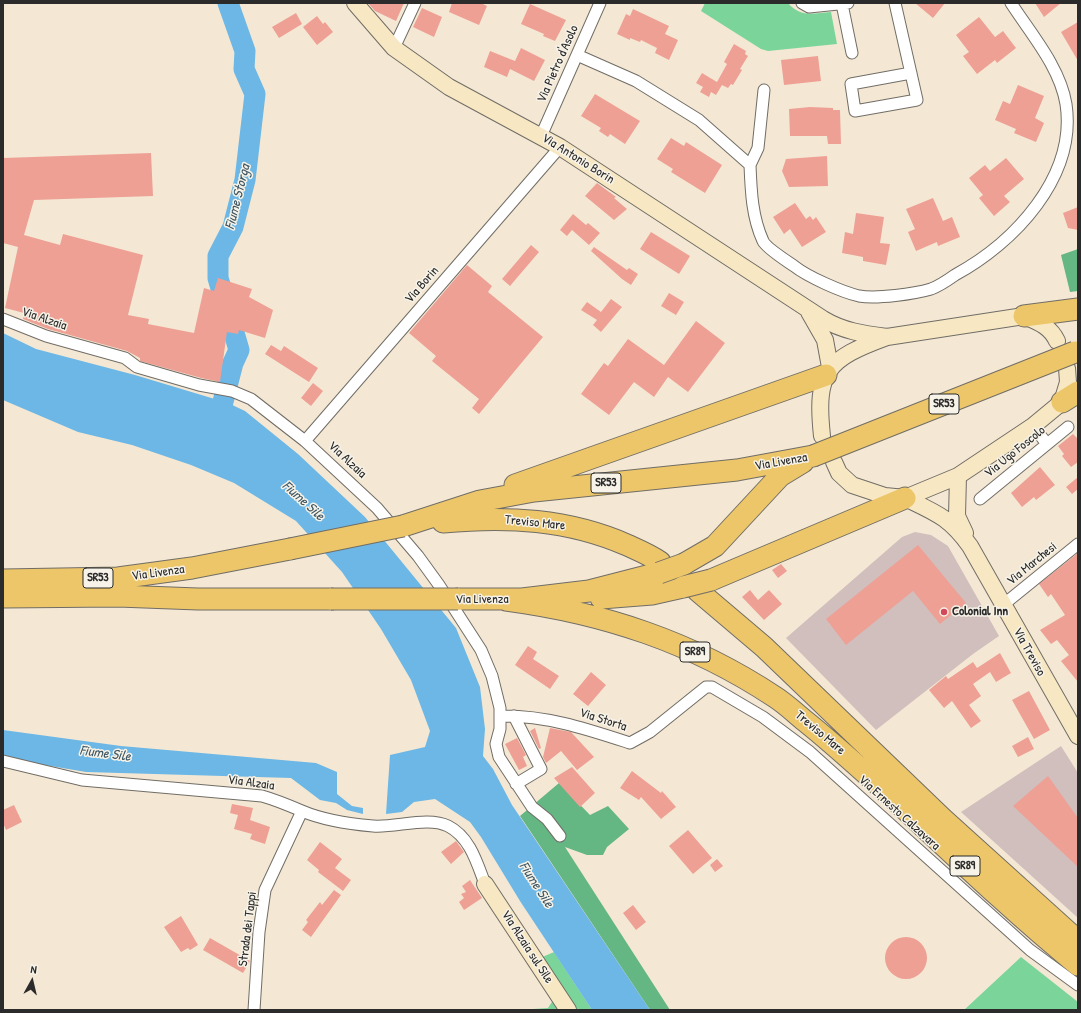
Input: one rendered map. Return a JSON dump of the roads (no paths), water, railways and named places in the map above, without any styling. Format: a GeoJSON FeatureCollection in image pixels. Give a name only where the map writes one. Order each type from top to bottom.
{"type":"FeatureCollection","features":[{"type":"Feature","properties":{"kind":"highway"},"geometry":{"type":"LineString","coordinates":[[1024,316],[1078,309]]}},
{"type":"Feature","properties":{"kind":"highway","name":"SR53"},"geometry":{"type":"LineString","coordinates":[[813,456],[1073,357]]}},
{"type":"Feature","properties":{"kind":"highway"},"geometry":{"type":"LineString","coordinates":[[480,501],[489,493],[566,468],[828,371]]}},
{"type":"Feature","properties":{"kind":"highway","name":"Via Livenza"},"geometry":{"type":"LineString","coordinates":[[3,580],[118,578],[192,568],[403,526],[480,501],[542,490],[737,470],[813,456]]}},
{"type":"Feature","properties":{"kind":"highway","name":"Via Livenza"},"geometry":{"type":"LineString","coordinates":[[3,597],[118,596],[198,599],[506,600],[589,591],[659,567],[684,564],[715,546],[780,476],[813,456]]}},
{"type":"Feature","properties":{"kind":"highway"},"geometry":{"type":"LineString","coordinates":[[531,603],[652,594],[698,586],[905,498]]}},
{"type":"Feature","properties":{"kind":"highway","name":"Treviso Mare"},"geometry":{"type":"LineString","coordinates":[[403,526],[485,518],[538,521],[585,529],[621,542],[659,567]]}},
{"type":"Feature","properties":{"kind":"highway","name":"Treviso Mare"},"geometry":{"type":"LineString","coordinates":[[698,586],[764,647],[943,819],[1078,941]]}},
{"type":"Feature","properties":{"kind":"highway","name":"Treviso Mare"},"geometry":{"type":"LineString","coordinates":[[506,600],[578,612],[642,630],[693,651],[728,668],[777,698],[856,764],[994,893],[1078,965]]}},
{"type":"Feature","properties":{"kind":"main road","name":"Via Antonio Borin"},"geometry":{"type":"LineString","coordinates":[[355,3],[394,48],[449,87],[560,147],[808,311],[835,326],[850,332],[886,336]]}},
{"type":"Feature","properties":{"kind":"main road","name":"Via Antonio Borin"},"geometry":{"type":"LineString","coordinates":[[808,311],[825,340],[828,371]]}},
{"type":"Feature","properties":{"kind":"main road"},"geometry":{"type":"LineString","coordinates":[[822,436],[819,412],[821,394],[828,371],[842,356],[886,336],[1024,316],[1041,323],[1053,331],[1057,341]]}},
{"type":"Feature","properties":{"kind":"main road"},"geometry":{"type":"LineString","coordinates":[[834,462],[839,473],[852,486],[885,496],[905,498],[958,476],[1033,426],[1070,397],[1068,382],[1073,357]]}},
{"type":"Feature","properties":{"kind":"main road","name":"Via Treviso"},"geometry":{"type":"LineString","coordinates":[[958,476],[957,516],[970,546],[1078,736]]}},
{"type":"Feature","properties":{"kind":"main road","name":"Via Treviso"},"geometry":{"type":"LineString","coordinates":[[905,498],[947,520],[958,530],[970,546]]}},
{"type":"Feature","properties":{"kind":"main road","name":"Via Alzaia sul Sile"},"geometry":{"type":"LineString","coordinates":[[485,884],[568,1010]]}},
{"type":"Feature","properties":{"kind":"street"},"geometry":{"type":"LineString","coordinates":[[394,48],[415,3]]}},
{"type":"Feature","properties":{"kind":"street","name":"Via Pietro d'Asolo"},"geometry":{"type":"LineString","coordinates":[[541,136],[600,3]]}},
{"type":"Feature","properties":{"kind":"street"},"geometry":{"type":"LineString","coordinates":[[802,3],[809,8],[845,4],[852,53]]}},
{"type":"Feature","properties":{"kind":"street"},"geometry":{"type":"LineString","coordinates":[[895,3],[911,73],[917,100],[855,112],[851,84],[911,73]]}},
{"type":"Feature","properties":{"kind":"street"},"geometry":{"type":"LineString","coordinates":[[764,90],[758,148],[750,165],[752,203],[763,243],[806,275],[860,296],[895,296],[932,288],[971,267],[1006,240],[1034,208],[1048,189],[1059,164],[1065,143],[1066,104],[1059,82],[1048,59],[1011,3]]}},
{"type":"Feature","properties":{"kind":"street"},"geometry":{"type":"LineString","coordinates":[[577,55],[636,81],[699,120],[750,165]]}},
{"type":"Feature","properties":{"kind":"street","name":"Via Borin"},"geometry":{"type":"LineString","coordinates":[[305,441],[560,147]]}},
{"type":"Feature","properties":{"kind":"street","name":"Via Alzaia"},"geometry":{"type":"LineString","coordinates":[[3,319],[46,336],[125,358],[137,367],[199,385],[232,391],[251,399],[305,441],[377,508],[418,556],[439,585],[481,650],[492,676],[500,708],[500,729],[496,744],[499,757],[532,807],[547,819],[560,836]]}},
{"type":"Feature","properties":{"kind":"street"},"geometry":{"type":"LineString","coordinates":[[1033,426],[1047,444]]}},
{"type":"Feature","properties":{"kind":"street","name":"Via Ugo Foscolo"},"geometry":{"type":"LineString","coordinates":[[980,499],[1068,428]]}},
{"type":"Feature","properties":{"kind":"street","name":"Via Marchesi"},"geometry":{"type":"LineString","coordinates":[[1003,605],[1078,544]]}},
{"type":"Feature","properties":{"kind":"street","name":"Via Storta"},"geometry":{"type":"LineString","coordinates":[[500,716],[530,716],[574,725],[630,743],[650,732],[706,687],[712,687]]}},
{"type":"Feature","properties":{"kind":"street","name":"Via Ernesto Calzavara"},"geometry":{"type":"LineString","coordinates":[[712,687],[763,717],[810,752],[1030,950],[1078,985]]}},
{"type":"Feature","properties":{"kind":"street"},"geometry":{"type":"LineString","coordinates":[[514,716],[541,770],[516,784]]}},
{"type":"Feature","properties":{"kind":"street","name":"Via Alzaia"},"geometry":{"type":"LineString","coordinates":[[3,761],[82,780],[262,796],[276,799],[302,812],[341,821],[374,826],[434,822],[448,826],[460,835],[474,854],[485,884]]}},
{"type":"Feature","properties":{"kind":"street","name":"Strada dei Tappi"},"geometry":{"type":"LineString","coordinates":[[254,1010],[259,932],[265,890],[302,812]]}},
{"type":"Feature","properties":{"kind":"water","name":"Fiume Sile"},"geometry":{"type":"Polygon","coordinates":[[[3,333],[36,349],[135,375],[228,403],[245,411],[298,454],[365,517],[456,628],[480,687],[485,729],[483,756],[493,769],[512,805],[650,1010],[592,1010],[470,822],[435,799],[414,802],[402,812],[386,814],[390,755],[425,747],[430,731],[411,680],[381,629],[342,572],[296,521],[234,483],[191,465],[132,445],[78,432],[3,400],[3,333]]]}},
{"type":"Feature","properties":{"kind":"water","name":"Fiume Sile"},"geometry":{"type":"Polygon","coordinates":[[[3,730],[121,746],[316,763],[337,772],[337,794],[352,806],[363,808],[363,814],[347,810],[336,803],[320,800],[291,778],[86,772],[3,758],[3,730]]]}},
{"type":"Feature","properties":{"kind":"waterway","name":"Fiume Storga"},"geometry":{"type":"LineString","coordinates":[[216,429],[233,363],[239,350],[218,278],[218,256],[233,227],[245,180],[255,94],[244,69],[245,51],[228,3]]}},
{"type":"Feature","properties":{"kind":"place","name":"Colonial Inn"},"geometry":{"type":"Point","coordinates":[944,612]}}]}
